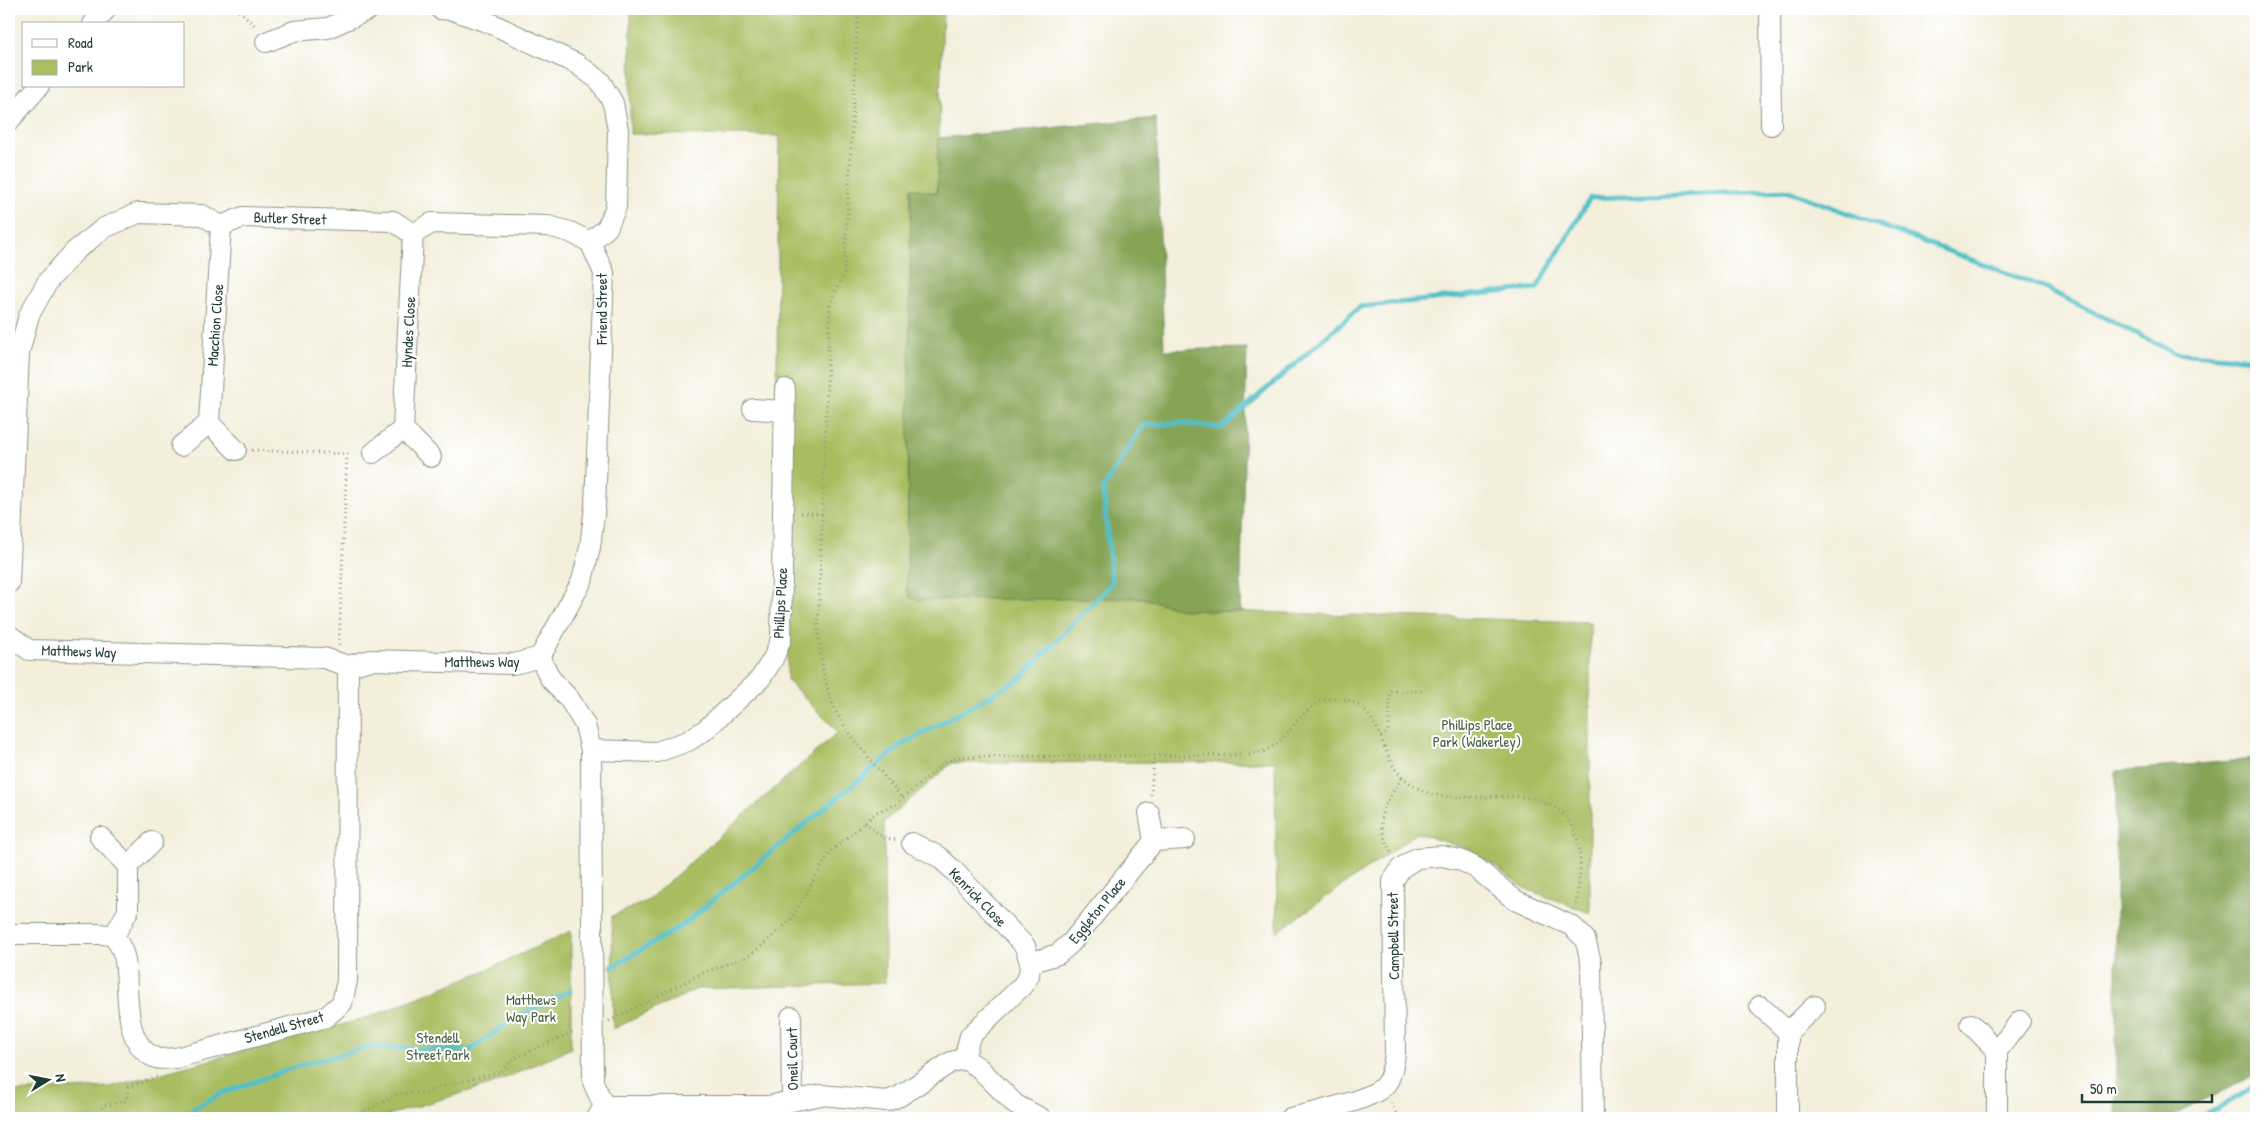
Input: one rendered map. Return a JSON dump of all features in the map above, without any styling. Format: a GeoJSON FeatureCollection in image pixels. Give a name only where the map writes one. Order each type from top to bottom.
{"type":"FeatureCollection","features":[{"type":"Feature","properties":{"kind":"street"},"geometry":{"type":"LineString","coordinates":[[95,22],[106,9]]}},
{"type":"Feature","properties":{"kind":"street"},"geometry":{"type":"LineString","coordinates":[[266,42],[294,32],[328,28],[370,9]]}},
{"type":"Feature","properties":{"kind":"street"},"geometry":{"type":"LineString","coordinates":[[413,234],[432,223],[548,226],[570,232],[590,242],[607,228],[616,207],[618,130],[613,103],[600,81],[577,64],[490,23],[453,10],[440,9]]}},
{"type":"Feature","properties":{"kind":"street"},"geometry":{"type":"LineString","coordinates":[[1770,9],[1770,125]]}},
{"type":"Feature","properties":{"kind":"street"},"geometry":{"type":"LineString","coordinates":[[9,121],[37,88]]}},
{"type":"Feature","properties":{"kind":"street"},"geometry":{"type":"LineString","coordinates":[[9,583],[12,452],[19,353],[29,315],[48,281],[75,251],[104,228],[138,213],[202,215],[221,226]]}},
{"type":"Feature","properties":{"kind":"street","name":"Butler Street"},"geometry":{"type":"LineString","coordinates":[[221,226],[243,217],[393,221],[413,234]]}},
{"type":"Feature","properties":{"kind":"street","name":"Macchion Close"},"geometry":{"type":"LineString","coordinates":[[209,423],[221,226]]}},
{"type":"Feature","properties":{"kind":"street","name":"Hyndes Close"},"geometry":{"type":"LineString","coordinates":[[404,429],[413,234]]}},
{"type":"Feature","properties":{"kind":"street","name":"Friend Street"},"geometry":{"type":"LineString","coordinates":[[540,657],[582,581],[590,548],[595,507],[604,273],[590,242]]}},
{"type":"Feature","properties":{"kind":"street","name":"Phillips Place"},"geometry":{"type":"LineString","coordinates":[[591,750],[657,752],[688,741],[705,730],[760,679],[772,660],[782,638],[785,389]]}},
{"type":"Feature","properties":{"kind":"street"},"geometry":{"type":"LineString","coordinates":[[753,409],[785,411]]}},
{"type":"Feature","properties":{"kind":"street"},"geometry":{"type":"LineString","coordinates":[[181,446],[209,423],[236,450]]}},
{"type":"Feature","properties":{"kind":"street"},"geometry":{"type":"LineString","coordinates":[[373,453],[404,429],[431,458]]}},
{"type":"Feature","properties":{"kind":"street","name":"Matthews Way"},"geometry":{"type":"LineString","coordinates":[[9,635],[29,650],[324,658],[343,664],[371,660],[514,664],[540,657],[550,678],[570,700],[585,725],[591,750],[593,1082],[601,1112]]}},
{"type":"Feature","properties":{"kind":"street","name":"Stendell Street"},"geometry":{"type":"LineString","coordinates":[[114,936],[121,947],[125,960],[130,1027],[140,1045],[157,1058],[176,1058],[326,1017],[342,1003],[347,981],[343,664]]}},
{"type":"Feature","properties":{"kind":"street"},"geometry":{"type":"LineString","coordinates":[[1149,812],[1154,841],[1185,839]]}},
{"type":"Feature","properties":{"kind":"street"},"geometry":{"type":"LineString","coordinates":[[9,934],[102,934],[114,936],[128,911],[128,866],[100,837]]}},
{"type":"Feature","properties":{"kind":"street","name":"Eggleton Place"},"geometry":{"type":"LineString","coordinates":[[1030,963],[1058,954],[1071,943],[1154,841]]}},
{"type":"Feature","properties":{"kind":"street"},"geometry":{"type":"LineString","coordinates":[[128,866],[152,842]]}},
{"type":"Feature","properties":{"kind":"street","name":"Kenrick Close"},"geometry":{"type":"LineString","coordinates":[[912,843],[939,858],[953,870],[1024,946],[1030,963]]}},
{"type":"Feature","properties":{"kind":"street"},"geometry":{"type":"LineString","coordinates":[[1401,868],[1417,858],[1442,856],[1460,860],[1476,868],[1515,900],[1572,926],[1585,939],[1591,962],[1593,1118]]}},
{"type":"Feature","properties":{"kind":"street","name":"Campbell Street"},"geometry":{"type":"LineString","coordinates":[[1290,1118],[1368,1096],[1383,1087],[1391,1073],[1394,1054],[1393,881],[1401,868]]}},
{"type":"Feature","properties":{"kind":"street"},"geometry":{"type":"LineString","coordinates":[[964,1059],[970,1036],[1022,986],[1029,976],[1030,963]]}},
{"type":"Feature","properties":{"kind":"street"},"geometry":{"type":"LineString","coordinates":[[1760,1006],[1788,1032]]}},
{"type":"Feature","properties":{"kind":"street"},"geometry":{"type":"LineString","coordinates":[[1788,1118],[1788,1032],[1815,1006]]}},
{"type":"Feature","properties":{"kind":"street","name":"Oneil Court"},"geometry":{"type":"LineString","coordinates":[[791,1017],[792,1101]]}},
{"type":"Feature","properties":{"kind":"street"},"geometry":{"type":"LineString","coordinates":[[1997,1118],[1997,1050],[2020,1022]]}},
{"type":"Feature","properties":{"kind":"street"},"geometry":{"type":"LineString","coordinates":[[1972,1024],[1997,1050]]}},
{"type":"Feature","properties":{"kind":"street"},"geometry":{"type":"LineString","coordinates":[[601,1112],[768,1106],[821,1095],[887,1101],[900,1096],[951,1062],[964,1059],[978,1067],[1016,1105],[1041,1118]]}},
{"type":"Feature","properties":{"kind":"path"},"geometry":{"type":"LineString","coordinates":[[234,9],[253,22],[266,42]]}},
{"type":"Feature","properties":{"kind":"path"},"geometry":{"type":"LineString","coordinates":[[862,9],[858,17],[844,274],[830,303],[818,627],[821,662],[829,692],[840,719],[903,799]]}},
{"type":"Feature","properties":{"kind":"path"},"geometry":{"type":"LineString","coordinates":[[236,450],[347,454],[343,664]]}},
{"type":"Feature","properties":{"kind":"path"},"geometry":{"type":"LineString","coordinates":[[1381,737],[1387,733],[1389,728],[1390,691],[1424,691]]}},
{"type":"Feature","properties":{"kind":"path"},"geometry":{"type":"LineString","coordinates":[[341,1118],[372,1108],[398,1093],[426,1092],[501,1072],[515,1058],[592,1023],[607,1022],[702,973],[751,955],[791,920],[830,852],[877,812],[903,799],[944,764],[958,757],[1248,755],[1268,749],[1311,706],[1325,699],[1354,702],[1368,714],[1381,737],[1392,764],[1402,778],[1423,792],[1449,797],[1534,798],[1551,805],[1569,820],[1580,844],[1581,881],[1572,926]]}},
{"type":"Feature","properties":{"kind":"path"},"geometry":{"type":"LineString","coordinates":[[1149,812],[1154,756]]}},
{"type":"Feature","properties":{"kind":"path"},"geometry":{"type":"LineString","coordinates":[[1401,868],[1382,835],[1381,823],[1384,807],[1402,778]]}},
{"type":"Feature","properties":{"kind":"path"},"geometry":{"type":"LineString","coordinates":[[865,822],[882,837],[912,843]]}},
{"type":"Feature","properties":{"kind":"path"},"geometry":{"type":"LineString","coordinates":[[101,1118],[102,1106],[126,1101],[128,1088],[163,1075],[176,1058]]}},
{"type":"Feature","properties":{"kind":"green space","name":"Phillips Place Park (Wakerley)"},"geometry":{"type":"Polygon","coordinates":[[[631,9],[943,9],[937,193],[911,189],[907,590],[910,597],[1143,598],[1184,610],[1590,622],[1590,913],[1526,889],[1473,851],[1417,833],[1277,932],[1275,762],[952,763],[884,822],[885,983],[697,989],[613,1029],[612,916],[647,901],[838,732],[787,680],[792,381],[777,380],[779,136],[630,134],[631,9]]]}},
{"type":"Feature","properties":{"kind":"green space"},"geometry":{"type":"Polygon","coordinates":[[[1156,118],[1164,350],[1247,348],[1240,612],[1184,610],[1143,598],[917,600],[910,597],[907,590],[911,188],[937,193],[938,138],[1156,118]]]}},
{"type":"Feature","properties":{"kind":"green space"},"geometry":{"type":"Polygon","coordinates":[[[2256,759],[2256,1074],[2168,1118],[2116,1118],[2116,771],[2256,759]]]}},
{"type":"Feature","properties":{"kind":"green space","name":"Stendell Street Park"},"geometry":{"type":"Polygon","coordinates":[[[571,931],[571,1048],[493,1084],[378,1118],[9,1118],[9,1092],[110,1087],[367,1018],[491,968],[571,931]]]}},
{"type":"Feature","properties":{"kind":"waterway"},"geometry":{"type":"LineString","coordinates":[[612,967],[683,925],[900,746],[1020,679],[1112,583],[1103,489],[1143,425],[1181,423],[1222,428],[1360,307],[1537,288],[1590,198],[1789,191],[2041,286],[2175,353],[2256,359]]}},
{"type":"Feature","properties":{"kind":"waterway"},"geometry":{"type":"LineString","coordinates":[[177,1118],[220,1094],[304,1064],[369,1047],[469,1051],[513,1019],[570,991]]}},
{"type":"Feature","properties":{"kind":"waterway"},"geometry":{"type":"LineString","coordinates":[[2198,1118],[2220,1108],[2256,1085]]}},
{"type":"Feature","properties":{"kind":"park label","name":"Matthews Way Park"},"geometry":{"type":"Point","coordinates":[531,1008]}}]}
